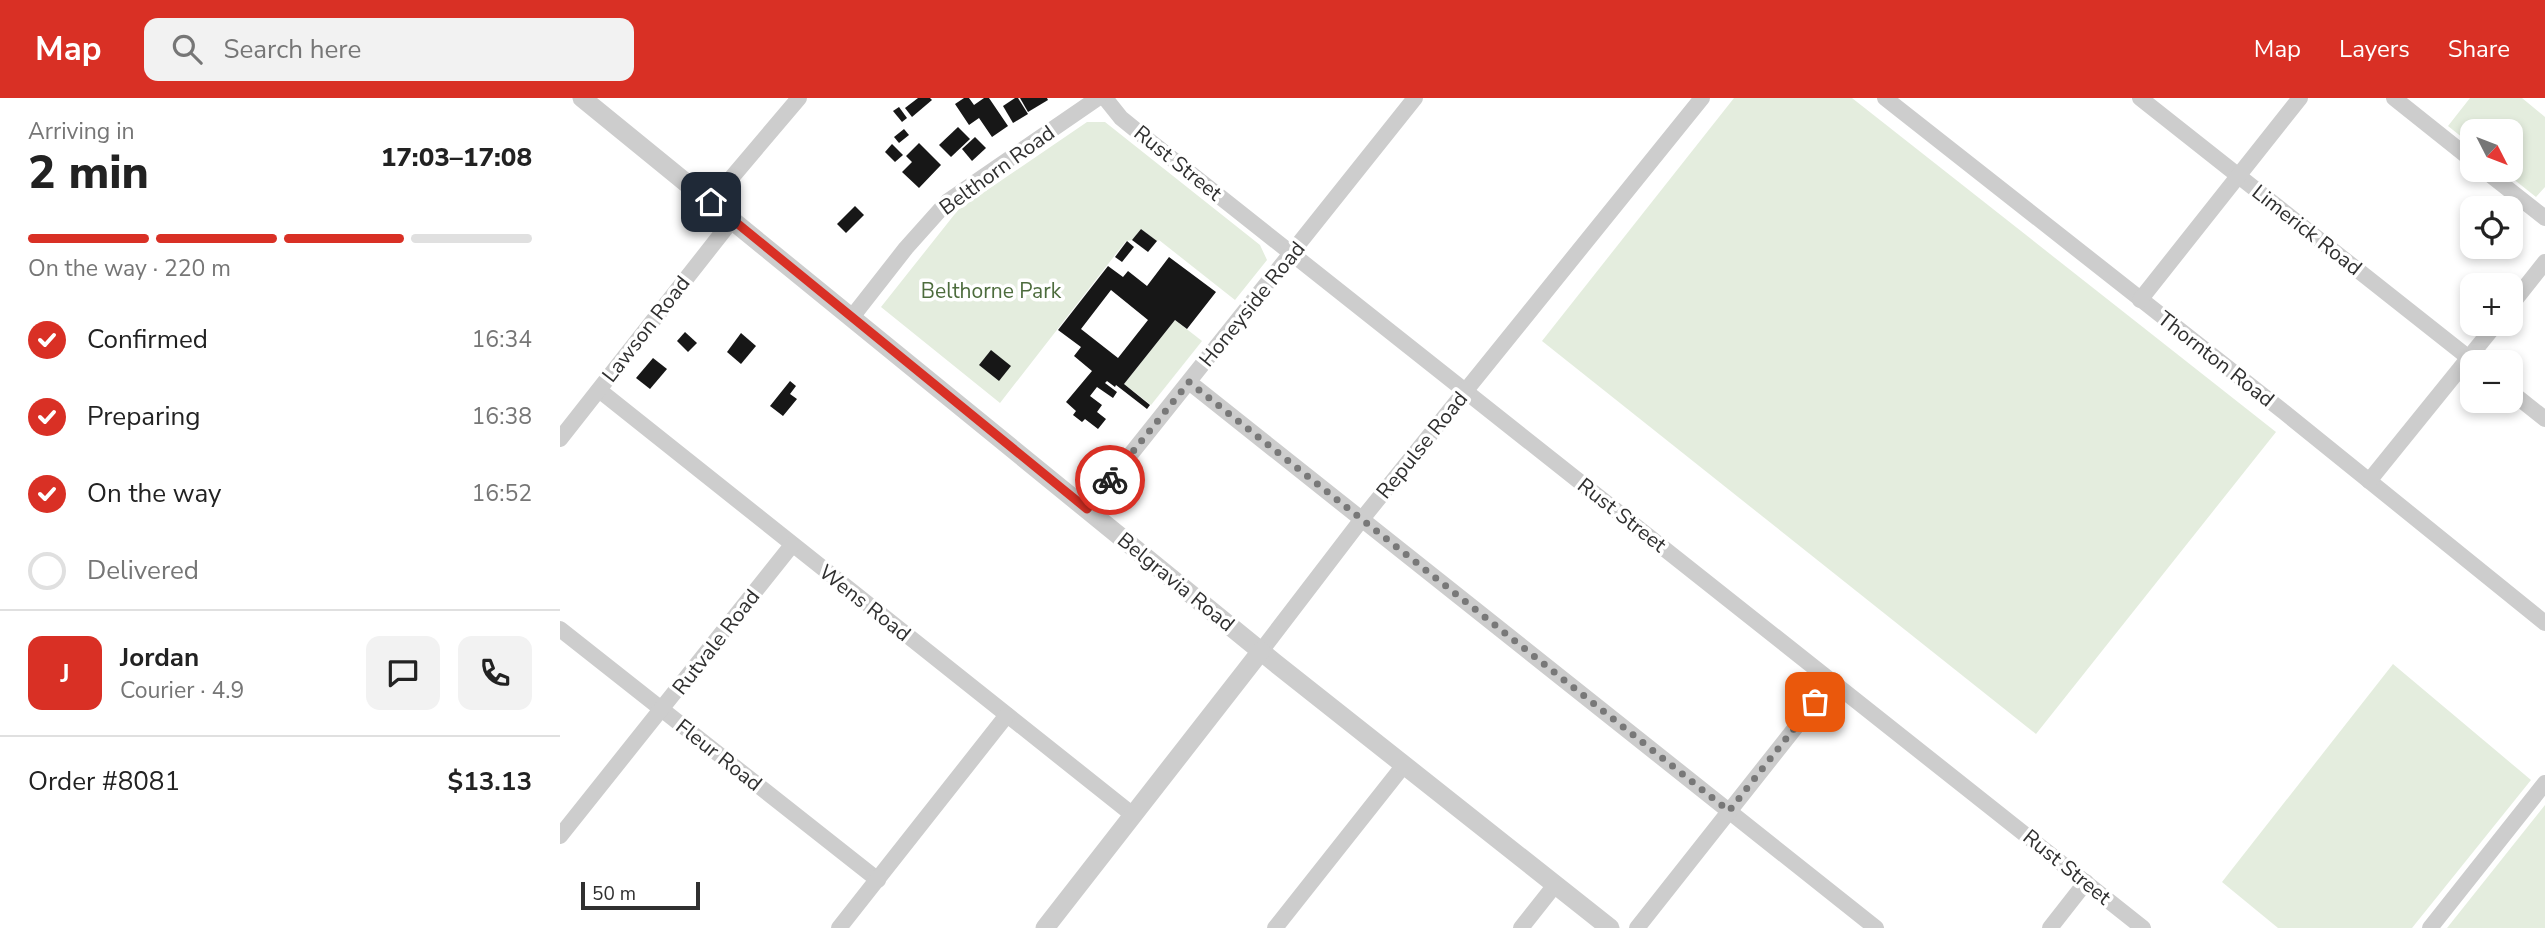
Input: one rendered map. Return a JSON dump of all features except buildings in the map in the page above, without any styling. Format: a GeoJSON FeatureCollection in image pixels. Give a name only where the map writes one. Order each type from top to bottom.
{"type":"FeatureCollection","features":[{"type":"Feature","properties":{"kind":"street","name":"Belgravia Road"},"geometry":{"type":"LineString","coordinates":[[582,98],[1261,652],[1610,928]]}},
{"type":"Feature","properties":{"kind":"street"},"geometry":{"type":"LineString","coordinates":[[711,202],[799,98]]}},
{"type":"Feature","properties":{"kind":"street","name":"Belthorn Road"},"geometry":{"type":"LineString","coordinates":[[852,317],[906,248],[948,201],[1098,98]]}},
{"type":"Feature","properties":{"kind":"street","name":"Rust Street"},"geometry":{"type":"LineString","coordinates":[[1105,98],[1121,118],[1137,131],[2144,928]]}},
{"type":"Feature","properties":{"kind":"street","name":"Honeyside Road"},"geometry":{"type":"LineString","coordinates":[[1087,509],[1415,98]]}},
{"type":"Feature","properties":{"kind":"street","name":"Repulse Road"},"geometry":{"type":"LineString","coordinates":[[1045,928],[1362,519],[1702,98]]}},
{"type":"Feature","properties":{"kind":"street","name":"Limerick Road"},"geometry":{"type":"LineString","coordinates":[[2140,98],[2460,351]]}},
{"type":"Feature","properties":{"kind":"street"},"geometry":{"type":"LineString","coordinates":[[2140,300],[2300,98]]}},
{"type":"Feature","properties":{"kind":"street"},"geometry":{"type":"LineString","coordinates":[[2394,98],[2460,151]]}},
{"type":"Feature","properties":{"kind":"street","name":"Thornton Road"},"geometry":{"type":"LineString","coordinates":[[1894,101],[2545,623]]}},
{"type":"Feature","properties":{"kind":"street"},"geometry":{"type":"LineString","coordinates":[[2499,182],[2545,218]]}},
{"type":"Feature","properties":{"kind":"street","name":"Lawson Road"},"geometry":{"type":"LineString","coordinates":[[560,439],[733,219]]}},
{"type":"Feature","properties":{"kind":"street"},"geometry":{"type":"LineString","coordinates":[[2523,290],[2545,262]]}},
{"type":"Feature","properties":{"kind":"street"},"geometry":{"type":"LineString","coordinates":[[2369,481],[2460,374]]}},
{"type":"Feature","properties":{"kind":"street"},"geometry":{"type":"LineString","coordinates":[[1189,382],[1876,928]]}},
{"type":"Feature","properties":{"kind":"street","name":"Wens Road"},"geometry":{"type":"LineString","coordinates":[[599,390],[1133,816]]}},
{"type":"Feature","properties":{"kind":"street"},"geometry":{"type":"LineString","coordinates":[[2523,401],[2545,418]]}},
{"type":"Feature","properties":{"kind":"street","name":"Rutvale Road"},"geometry":{"type":"LineString","coordinates":[[560,836],[792,545]]}},
{"type":"Feature","properties":{"kind":"street","name":"Fleur Road"},"geometry":{"type":"LineString","coordinates":[[560,629],[878,880]]}},
{"type":"Feature","properties":{"kind":"street"},"geometry":{"type":"LineString","coordinates":[[1637,928],[1832,680]]}},
{"type":"Feature","properties":{"kind":"street"},"geometry":{"type":"LineString","coordinates":[[839,928],[1007,715]]}},
{"type":"Feature","properties":{"kind":"street"},"geometry":{"type":"LineString","coordinates":[[1275,928],[1404,765]]}},
{"type":"Feature","properties":{"kind":"street"},"geometry":{"type":"LineString","coordinates":[[2430,928],[2545,783]]}},
{"type":"Feature","properties":{"kind":"street"},"geometry":{"type":"LineString","coordinates":[[2050,928],[2086,883]]}},
{"type":"Feature","properties":{"kind":"street"},"geometry":{"type":"LineString","coordinates":[[1521,928],[1555,885]]}},
{"type":"Feature","properties":{"kind":"green space"},"geometry":{"type":"Polygon","coordinates":[[[1734,98],[1852,98],[2276,432],[2036,734],[1542,341],[1734,98]]]}},
{"type":"Feature","properties":{"kind":"green space"},"geometry":{"type":"Polygon","coordinates":[[[2470,98],[2522,98],[2545,117],[2545,187],[2536,197],[2517,182],[2524,182],[2524,119],[2460,119],[2460,136],[2448,126],[2470,98]]]}},
{"type":"Feature","properties":{"kind":"green space","name":"Belthorne Park"},"geometry":{"type":"Polygon","coordinates":[[[1087,122],[1105,122],[1260,245],[1267,260],[1235,300],[1141,229],[1132,240],[1126,241],[1000,403],[881,307],[958,210],[1087,122]]]}},
{"type":"Feature","properties":{"kind":"green space"},"geometry":{"type":"Polygon","coordinates":[[[1175,320],[1202,341],[1151,405],[1124,384],[1175,320]]]}},
{"type":"Feature","properties":{"kind":"green space"},"geometry":{"type":"Polygon","coordinates":[[[2393,664],[2531,780],[2412,928],[2278,928],[2222,882],[2393,664]]]}},
{"type":"Feature","properties":{"kind":"green space"},"geometry":{"type":"Polygon","coordinates":[[[2545,805],[2545,928],[2447,928],[2545,805]]]}},
{"type":"Feature","properties":{"kind":"way so far"},"geometry":{"type":"LineString","coordinates":[[1110,480],[1189,382],[1729,811],[1815,702]]}},
{"type":"Feature","properties":{"kind":"route"},"geometry":{"type":"LineString","coordinates":[[711,202],[1087,509],[1110,480]]}}]}
